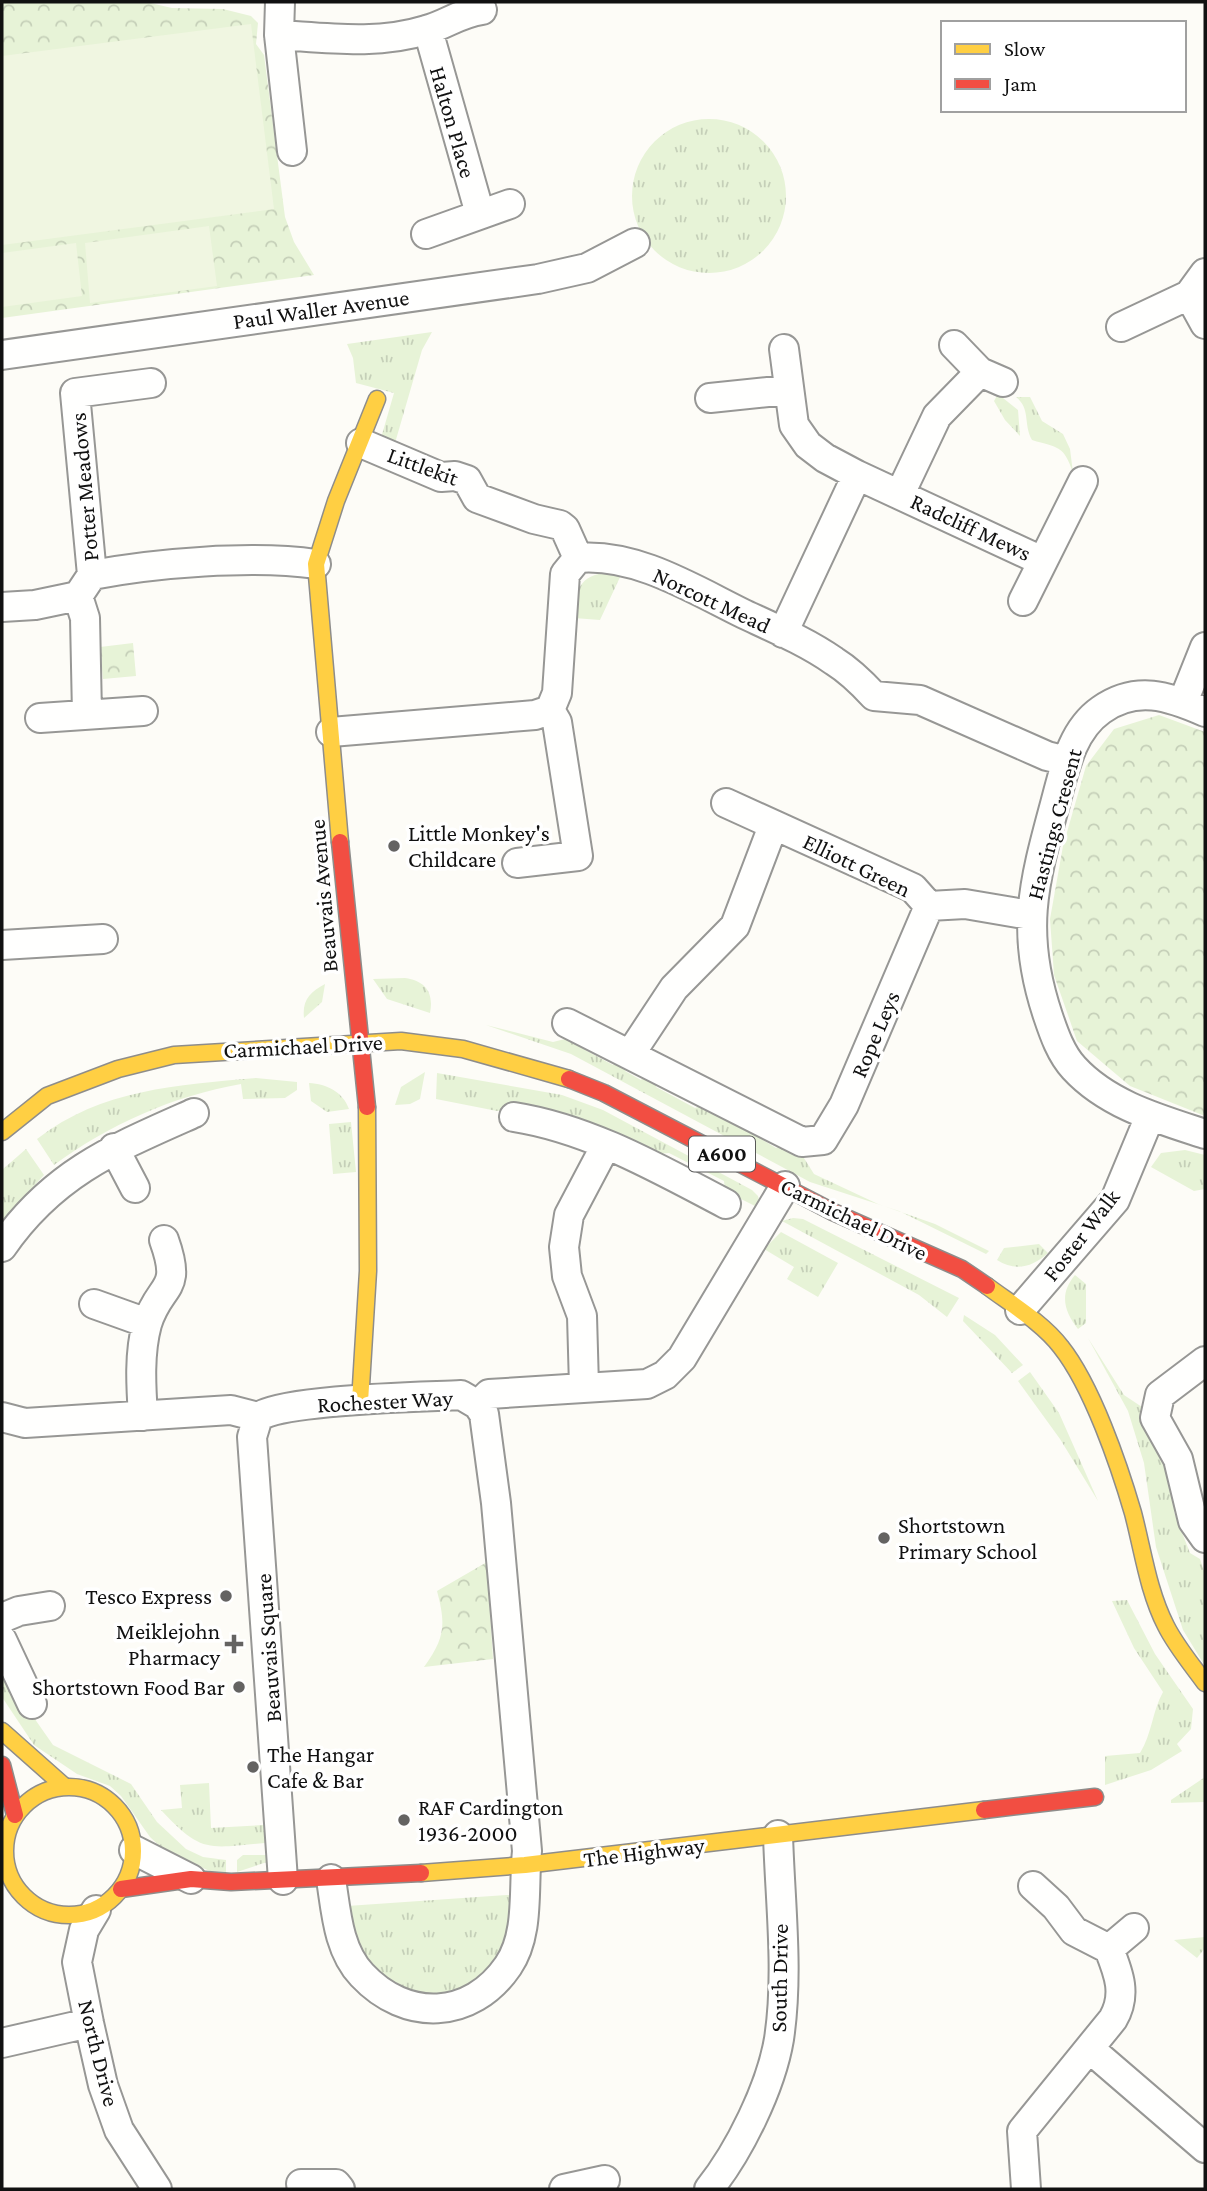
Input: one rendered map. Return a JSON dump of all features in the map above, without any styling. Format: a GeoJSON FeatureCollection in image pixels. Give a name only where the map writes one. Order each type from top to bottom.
{"type":"FeatureCollection","features":[{"type":"Feature","properties":{"kind":"main road","name":"Beauvais Avenue"},"geometry":{"type":"LineString","coordinates":[[360,1402],[370,1176],[362,1041],[352,973],[316,564],[325,523],[361,443],[377,399]]}},
{"type":"Feature","properties":{"kind":"main road","name":"Carmichael Drive"},"geometry":{"type":"LineString","coordinates":[[2,1132],[47,1096],[144,1061],[174,1055],[362,1041],[401,1041],[463,1049],[550,1071],[604,1093],[925,1255],[962,1269],[1020,1310],[1061,1346],[1083,1385],[1120,1475],[1152,1592],[1166,1627],[1205,1683]]}},
{"type":"Feature","properties":{"kind":"main road"},"geometry":{"type":"LineString","coordinates":[[2,1731],[31,1760],[64,1786]]}},
{"type":"Feature","properties":{"kind":"main road"},"geometry":{"type":"LineString","coordinates":[[2,1765],[15,1815]]}},
{"type":"Feature","properties":{"kind":"main road"},"geometry":{"type":"LineString","coordinates":[[64,1786],[85,1788],[105,1797],[120,1811],[130,1830],[134,1850],[130,1871],[121,1889],[96,1910],[59,1917],[22,1904],[3,1862],[8,1829],[15,1815],[28,1800],[64,1786]]}},
{"type":"Feature","properties":{"kind":"main road","name":"The Highway"},"geometry":{"type":"LineString","coordinates":[[121,1889],[191,1879],[331,1879],[525,1865],[1095,1797]]}},
{"type":"Feature","properties":{"kind":"street"},"geometry":{"type":"LineString","coordinates":[[280,2],[279,35],[292,151]]}},
{"type":"Feature","properties":{"kind":"street"},"geometry":{"type":"LineString","coordinates":[[279,35],[378,40],[428,30],[459,13],[482,10]]}},
{"type":"Feature","properties":{"kind":"street","name":"Halton Place"},"geometry":{"type":"LineString","coordinates":[[428,30],[480,214]]}},
{"type":"Feature","properties":{"kind":"street"},"geometry":{"type":"LineString","coordinates":[[426,234],[510,204]]}},
{"type":"Feature","properties":{"kind":"street","name":"Paul Waller Avenue"},"geometry":{"type":"LineString","coordinates":[[2,355],[538,279],[587,268],[635,243]]}},
{"type":"Feature","properties":{"kind":"street"},"geometry":{"type":"LineString","coordinates":[[1121,327],[1197,284],[1205,324]]}},
{"type":"Feature","properties":{"kind":"street","name":"Radcliff Mews"},"geometry":{"type":"LineString","coordinates":[[900,494],[937,416],[992,377],[954,345]]}},
{"type":"Feature","properties":{"kind":"street","name":"Radcliff Mews"},"geometry":{"type":"LineString","coordinates":[[784,349],[787,390],[794,425],[808,445],[825,458],[857,475],[1042,561]]}},
{"type":"Feature","properties":{"kind":"street","name":"Potter Meadows"},"geometry":{"type":"LineString","coordinates":[[85,585],[75,393],[151,383]]}},
{"type":"Feature","properties":{"kind":"street"},"geometry":{"type":"LineString","coordinates":[[710,398],[787,390]]}},
{"type":"Feature","properties":{"kind":"street","name":"Littlekit"},"geometry":{"type":"LineString","coordinates":[[361,443],[441,477],[455,476],[467,480],[477,498],[534,519],[560,525],[569,536],[578,558]]}},
{"type":"Feature","properties":{"kind":"street"},"geometry":{"type":"LineString","coordinates":[[783,633],[857,475]]}},
{"type":"Feature","properties":{"kind":"street","name":"Radcliff Mews"},"geometry":{"type":"LineString","coordinates":[[1023,601],[1083,481]]}},
{"type":"Feature","properties":{"kind":"street","name":"Norcott Mead"},"geometry":{"type":"LineString","coordinates":[[578,558],[596,556],[658,572],[832,659],[855,676],[874,696],[920,700],[1047,756],[1067,761]]}},
{"type":"Feature","properties":{"kind":"street"},"geometry":{"type":"LineString","coordinates":[[331,732],[536,715],[550,710],[557,694],[565,574],[578,558]]}},
{"type":"Feature","properties":{"kind":"street","name":"Potter Meadows"},"geometry":{"type":"LineString","coordinates":[[2,607],[35,605],[122,570],[286,559],[316,564]]}},
{"type":"Feature","properties":{"kind":"street"},"geometry":{"type":"LineString","coordinates":[[85,585],[87,715]]}},
{"type":"Feature","properties":{"kind":"street"},"geometry":{"type":"LineString","coordinates":[[1194,707],[1205,647]]}},
{"type":"Feature","properties":{"kind":"street","name":"Hastings Cresent"},"geometry":{"type":"LineString","coordinates":[[1194,707],[1165,695],[1145,693],[1123,698],[1100,710],[1082,728],[1067,761],[1042,852],[1030,915],[1033,964],[1056,1039],[1073,1067],[1103,1093],[1150,1116],[1205,1134]]}},
{"type":"Feature","properties":{"kind":"street"},"geometry":{"type":"LineString","coordinates":[[517,863],[578,856],[557,722],[550,710]]}},
{"type":"Feature","properties":{"kind":"street"},"geometry":{"type":"LineString","coordinates":[[40,718],[143,712]]}},
{"type":"Feature","properties":{"kind":"street","name":"Elliott Green"},"geometry":{"type":"LineString","coordinates":[[726,803],[913,888],[929,906],[965,904],[1030,915]]}},
{"type":"Feature","properties":{"kind":"street"},"geometry":{"type":"LineString","coordinates":[[631,1053],[674,988],[735,926],[773,826]]}},
{"type":"Feature","properties":{"kind":"street","name":"Rope Leys"},"geometry":{"type":"LineString","coordinates":[[802,1142],[823,1140],[844,1105],[929,906]]}},
{"type":"Feature","properties":{"kind":"street"},"geometry":{"type":"LineString","coordinates":[[2,945],[103,939]]}},
{"type":"Feature","properties":{"kind":"street","name":"Carmichael Drive"},"geometry":{"type":"LineString","coordinates":[[567,1023],[631,1053],[802,1142]]}},
{"type":"Feature","properties":{"kind":"street"},"geometry":{"type":"LineString","coordinates":[[2,1247],[20,1221],[59,1182],[114,1148],[194,1113]]}},
{"type":"Feature","properties":{"kind":"street","name":"Foster Walk"},"geometry":{"type":"LineString","coordinates":[[1020,1310],[1115,1200],[1150,1116]]}},
{"type":"Feature","properties":{"kind":"street"},"geometry":{"type":"LineString","coordinates":[[514,1117],[538,1121],[630,1153],[726,1204]]}},
{"type":"Feature","properties":{"kind":"street"},"geometry":{"type":"LineString","coordinates":[[584,1386],[582,1317],[567,1276],[564,1247],[569,1215],[606,1145]]}},
{"type":"Feature","properties":{"kind":"street"},"geometry":{"type":"LineString","coordinates":[[114,1148],[135,1188]]}},
{"type":"Feature","properties":{"kind":"street","name":"Rochester Way"},"geometry":{"type":"LineString","coordinates":[[2,1419],[25,1423],[231,1410],[258,1416],[269,1410],[461,1395],[478,1405],[489,1394],[647,1384],[666,1375],[682,1358],[785,1186]]}},
{"type":"Feature","properties":{"kind":"street"},"geometry":{"type":"LineString","coordinates":[[144,1416],[140,1380],[148,1323],[169,1287],[173,1266],[164,1240]]}},
{"type":"Feature","properties":{"kind":"street"},"geometry":{"type":"LineString","coordinates":[[94,1304],[148,1323]]}},
{"type":"Feature","properties":{"kind":"street"},"geometry":{"type":"LineString","coordinates":[[1205,1361],[1160,1395],[1155,1418],[1178,1459],[1194,1521],[1205,1538]]}},
{"type":"Feature","properties":{"kind":"street"},"geometry":{"type":"LineString","coordinates":[[331,1879],[337,1922],[346,1949],[361,1974],[392,1996],[411,2005],[440,2011],[467,2004],[509,1965],[519,1939],[523,1916],[525,1865],[496,1503],[484,1414],[478,1405]]}},
{"type":"Feature","properties":{"kind":"street","name":"Beauvais Square"},"geometry":{"type":"LineString","coordinates":[[258,1416],[252,1437],[283,1881]]}},
{"type":"Feature","properties":{"kind":"street"},"geometry":{"type":"LineString","coordinates":[[2,1618],[19,1611],[50,1606]]}},
{"type":"Feature","properties":{"kind":"street"},"geometry":{"type":"LineString","coordinates":[[2,1640],[32,1704]]}},
{"type":"Feature","properties":{"kind":"street","name":"South Drive"},"geometry":{"type":"LineString","coordinates":[[722,2185],[760,2099],[779,2040],[782,1969],[778,1835]]}},
{"type":"Feature","properties":{"kind":"street","name":"The Highway"},"geometry":{"type":"LineString","coordinates":[[134,1850],[191,1879]]}},
{"type":"Feature","properties":{"kind":"street"},"geometry":{"type":"LineString","coordinates":[[1026,2189],[1022,2131],[1090,2049],[1120,2007],[1122,1992],[1109,1949],[1074,1931],[1056,1907],[1033,1886]]}},
{"type":"Feature","properties":{"kind":"street","name":"North Drive"},"geometry":{"type":"LineString","coordinates":[[96,1910],[84,1930],[77,1962],[89,2023],[103,2085],[119,2130],[157,2189]]}},
{"type":"Feature","properties":{"kind":"street"},"geometry":{"type":"LineString","coordinates":[[1109,1949],[1134,1928]]}},
{"type":"Feature","properties":{"kind":"street"},"geometry":{"type":"LineString","coordinates":[[2,2043],[89,2023]]}},
{"type":"Feature","properties":{"kind":"street"},"geometry":{"type":"LineString","coordinates":[[1090,2049],[1205,2148]]}},
{"type":"Feature","properties":{"kind":"street"},"geometry":{"type":"LineString","coordinates":[[564,2189],[605,2180]]}},
{"type":"Feature","properties":{"kind":"street"},"geometry":{"type":"LineString","coordinates":[[301,2184],[336,2184],[340,2189]]}},
{"type":"Feature","properties":{"kind":"green space"},"geometry":{"type":"Polygon","coordinates":[[[2,2],[146,2],[172,8],[223,9],[251,16],[258,23],[256,44],[264,55],[285,217],[294,242],[314,275],[2,318],[2,2]]]}},
{"type":"Feature","properties":{"kind":"green space"},"geometry":{"type":"Polygon","coordinates":[[[251,24],[274,209],[2,245],[2,56],[251,24]]]}},
{"type":"Feature","properties":{"kind":"green space"},"geometry":{"type":"Polygon","coordinates":[[[709,119],[738,125],[763,142],[780,167],[786,196],[780,225],[763,250],[738,267],[709,273],[680,267],[655,250],[638,225],[632,196],[638,167],[655,142],[680,125],[709,119]]]}},
{"type":"Feature","properties":{"kind":"green space"},"geometry":{"type":"Polygon","coordinates":[[[209,226],[217,286],[90,303],[85,243],[209,226]]]}},
{"type":"Feature","properties":{"kind":"green space"},"geometry":{"type":"Polygon","coordinates":[[[76,243],[82,296],[2,307],[2,253],[76,243]]]}},
{"type":"Feature","properties":{"kind":"green space"},"geometry":{"type":"Polygon","coordinates":[[[432,332],[422,350],[395,443],[381,438],[394,393],[356,383],[353,358],[347,344],[432,332]]]}},
{"type":"Feature","properties":{"kind":"green space"},"geometry":{"type":"Polygon","coordinates":[[[998,394],[1018,410],[1020,436],[1005,420],[994,401],[998,394]]]}},
{"type":"Feature","properties":{"kind":"green space"},"geometry":{"type":"Polygon","coordinates":[[[1016,397],[1030,397],[1042,421],[1063,434],[1070,449],[1073,473],[1063,452],[1032,440],[1024,407],[1016,397]]]}},
{"type":"Feature","properties":{"kind":"green space"},"geometry":{"type":"Polygon","coordinates":[[[603,573],[621,575],[600,620],[574,618],[579,588],[588,578],[603,573]]]}},
{"type":"Feature","properties":{"kind":"green space"},"geometry":{"type":"Polygon","coordinates":[[[133,643],[136,676],[103,679],[100,647],[133,643]]]}},
{"type":"Feature","properties":{"kind":"green space"},"geometry":{"type":"Polygon","coordinates":[[[1159,715],[1205,732],[1205,1116],[1130,1086],[1077,1041],[1054,975],[1050,919],[1063,846],[1086,766],[1114,729],[1159,715]]]}},
{"type":"Feature","properties":{"kind":"green space"},"geometry":{"type":"Polygon","coordinates":[[[405,978],[418,982],[427,989],[431,1000],[430,1013],[387,999],[373,979],[405,978]]]}},
{"type":"Feature","properties":{"kind":"green space"},"geometry":{"type":"Polygon","coordinates":[[[325,984],[322,1002],[304,1018],[304,1006],[308,997],[325,984]]]}},
{"type":"Feature","properties":{"kind":"green space"},"geometry":{"type":"Polygon","coordinates":[[[486,1025],[553,1042],[577,1036],[588,1039],[585,1050],[613,1065],[619,1058],[628,1061],[625,1071],[641,1080],[647,1071],[655,1074],[656,1087],[695,1108],[715,1101],[737,1124],[776,1148],[784,1144],[802,1155],[814,1174],[884,1206],[810,1182],[571,1054],[486,1025]]]}},
{"type":"Feature","properties":{"kind":"green space"},"geometry":{"type":"Polygon","coordinates":[[[425,1072],[420,1099],[410,1104],[395,1105],[401,1087],[425,1072]]]}},
{"type":"Feature","properties":{"kind":"green space"},"geometry":{"type":"Polygon","coordinates":[[[437,1073],[562,1095],[603,1110],[752,1190],[758,1196],[761,1209],[725,1191],[724,1181],[669,1153],[657,1154],[518,1108],[497,1111],[436,1099],[437,1073]]]}},
{"type":"Feature","properties":{"kind":"green space"},"geometry":{"type":"Polygon","coordinates":[[[256,1078],[297,1082],[297,1090],[285,1098],[243,1099],[241,1084],[191,1096],[120,1125],[54,1165],[37,1139],[87,1109],[141,1092],[256,1078]]]}},
{"type":"Feature","properties":{"kind":"green space"},"geometry":{"type":"Polygon","coordinates":[[[309,1083],[334,1090],[343,1098],[349,1109],[327,1112],[311,1101],[309,1083]]]}},
{"type":"Feature","properties":{"kind":"green space"},"geometry":{"type":"Polygon","coordinates":[[[351,1122],[356,1172],[333,1174],[329,1124],[351,1122]]]}},
{"type":"Feature","properties":{"kind":"green space"},"geometry":{"type":"Polygon","coordinates":[[[26,1149],[44,1175],[2,1221],[2,1170],[26,1149]]]}},
{"type":"Feature","properties":{"kind":"green space"},"geometry":{"type":"Polygon","coordinates":[[[1185,1150],[1205,1155],[1205,1189],[1194,1191],[1151,1167],[1161,1153],[1185,1150]]]}},
{"type":"Feature","properties":{"kind":"green space"},"geometry":{"type":"Polygon","coordinates":[[[902,1212],[935,1224],[989,1251],[986,1254],[902,1212]]]}},
{"type":"Feature","properties":{"kind":"green space"},"geometry":{"type":"Polygon","coordinates":[[[803,1219],[959,1298],[947,1317],[919,1295],[782,1221],[803,1219]]]}},
{"type":"Feature","properties":{"kind":"green space"},"geometry":{"type":"Polygon","coordinates":[[[781,1232],[838,1263],[818,1297],[787,1279],[794,1267],[764,1249],[781,1232]]]}},
{"type":"Feature","properties":{"kind":"green space"},"geometry":{"type":"Polygon","coordinates":[[[1039,1244],[1048,1253],[1030,1265],[1010,1266],[997,1260],[1004,1248],[1039,1244]]]}},
{"type":"Feature","properties":{"kind":"green space"},"geometry":{"type":"Polygon","coordinates":[[[1075,1275],[1086,1284],[1086,1323],[1078,1329],[1069,1316],[1065,1302],[1067,1289],[1075,1275]]]}},
{"type":"Feature","properties":{"kind":"green space"},"geometry":{"type":"Polygon","coordinates":[[[964,1315],[995,1335],[1023,1365],[1012,1373],[963,1321],[964,1315]]]}},
{"type":"Feature","properties":{"kind":"green space"},"geometry":{"type":"Polygon","coordinates":[[[1088,1338],[1124,1395],[1142,1407],[1171,1469],[1178,1505],[1174,1512],[1190,1553],[1200,1559],[1205,1574],[1205,1666],[1183,1630],[1156,1547],[1144,1463],[1128,1411],[1088,1338]]]}},
{"type":"Feature","properties":{"kind":"green space"},"geometry":{"type":"Polygon","coordinates":[[[1030,1372],[1059,1413],[1098,1501],[1060,1439],[1018,1381],[1030,1372]]]}},
{"type":"Feature","properties":{"kind":"green space"},"geometry":{"type":"Polygon","coordinates":[[[487,1562],[493,1659],[424,1667],[436,1648],[442,1631],[442,1613],[437,1591],[487,1562]]]}},
{"type":"Feature","properties":{"kind":"green space"},"geometry":{"type":"Polygon","coordinates":[[[1127,1600],[1155,1654],[1193,1709],[1191,1729],[1177,1744],[1182,1751],[1151,1770],[1105,1785],[1105,1756],[1140,1753],[1163,1692],[1134,1648],[1112,1601],[1127,1600]]]}},
{"type":"Feature","properties":{"kind":"green space"},"geometry":{"type":"Polygon","coordinates":[[[2,1672],[53,1745],[131,1784],[157,1822],[186,1849],[203,1857],[226,1860],[226,1872],[210,1871],[167,1853],[150,1837],[121,1796],[110,1786],[77,1774],[34,1745],[2,1697],[2,1672]]]}},
{"type":"Feature","properties":{"kind":"green space"},"geometry":{"type":"Polygon","coordinates":[[[1205,1777],[1205,1802],[1171,1803],[1171,1800],[1205,1777]]]}},
{"type":"Feature","properties":{"kind":"green space"},"geometry":{"type":"Polygon","coordinates":[[[209,1783],[211,1828],[264,1825],[265,1843],[207,1845],[187,1834],[161,1810],[182,1808],[180,1785],[209,1783]]]}},
{"type":"Feature","properties":{"kind":"green space"},"geometry":{"type":"Polygon","coordinates":[[[243,1855],[274,1855],[273,1860],[237,1872],[237,1860],[243,1855]]]}},
{"type":"Feature","properties":{"kind":"green space"},"geometry":{"type":"Polygon","coordinates":[[[520,1894],[507,1946],[468,1993],[415,1998],[365,1966],[347,1906],[520,1894]]]}},
{"type":"Feature","properties":{"kind":"green space"},"geometry":{"type":"Polygon","coordinates":[[[1205,1937],[1205,1948],[1197,1958],[1174,1940],[1205,1937]]]}},
{"type":"Feature","properties":{"kind":"traffic: slow"},"geometry":{"type":"LineString","coordinates":[[340,842],[316,564],[336,501],[377,399]]}},
{"type":"Feature","properties":{"kind":"traffic: slow"},"geometry":{"type":"LineString","coordinates":[[2,1132],[47,1096],[118,1069],[174,1055],[401,1041],[463,1049],[569,1079]]}},
{"type":"Feature","properties":{"kind":"traffic: slow"},"geometry":{"type":"LineString","coordinates":[[360,1402],[368,1271],[367,1107]]}},
{"type":"Feature","properties":{"kind":"traffic: slow"},"geometry":{"type":"LineString","coordinates":[[987,1286],[1054,1338],[1083,1383],[1120,1472],[1160,1613],[1174,1641],[1205,1683]]}},
{"type":"Feature","properties":{"kind":"traffic: slow"},"geometry":{"type":"LineString","coordinates":[[2,1731],[64,1786]]}},
{"type":"Feature","properties":{"kind":"traffic: slow"},"geometry":{"type":"LineString","coordinates":[[69,1787],[94,1791],[115,1805],[129,1826],[133,1851],[129,1876],[115,1897],[94,1911],[69,1915],[44,1911],[23,1897],[9,1876],[5,1851],[9,1826],[23,1805],[44,1791],[69,1787]]}},
{"type":"Feature","properties":{"kind":"traffic: slow"},"geometry":{"type":"LineString","coordinates":[[421,1873],[525,1865],[984,1810]]}},
{"type":"Feature","properties":{"kind":"traffic: jam"},"geometry":{"type":"LineString","coordinates":[[340,842],[367,1107]]}},
{"type":"Feature","properties":{"kind":"traffic: jam"},"geometry":{"type":"LineString","coordinates":[[569,1079],[604,1093],[833,1212],[962,1269],[987,1286]]}},
{"type":"Feature","properties":{"kind":"traffic: jam"},"geometry":{"type":"LineString","coordinates":[[2,1765],[15,1815]]}},
{"type":"Feature","properties":{"kind":"traffic: jam"},"geometry":{"type":"LineString","coordinates":[[984,1810],[1095,1797]]}},
{"type":"Feature","properties":{"kind":"traffic: jam"},"geometry":{"type":"LineString","coordinates":[[121,1889],[191,1879],[231,1882],[421,1873]]}},
{"type":"Feature","properties":{"kind":"place","name":"Little Monkey's Childcare"},"geometry":{"type":"Point","coordinates":[394,846]}},
{"type":"Feature","properties":{"kind":"place","name":"Shortstown Primary School"},"geometry":{"type":"Point","coordinates":[884,1538]}},
{"type":"Feature","properties":{"kind":"place","name":"Tesco Express"},"geometry":{"type":"Point","coordinates":[226,1596]}},
{"type":"Feature","properties":{"kind":"place","name":"Meiklejohn Pharmacy"},"geometry":{"type":"Point","coordinates":[234,1644]}},
{"type":"Feature","properties":{"kind":"place","name":"Shortstown Food Bar"},"geometry":{"type":"Point","coordinates":[239,1687]}},
{"type":"Feature","properties":{"kind":"place","name":"The Hangar Cafe & Bar"},"geometry":{"type":"Point","coordinates":[253,1767]}},
{"type":"Feature","properties":{"kind":"place","name":"RAF Cardington 1936-2000"},"geometry":{"type":"Point","coordinates":[404,1820]}}]}
